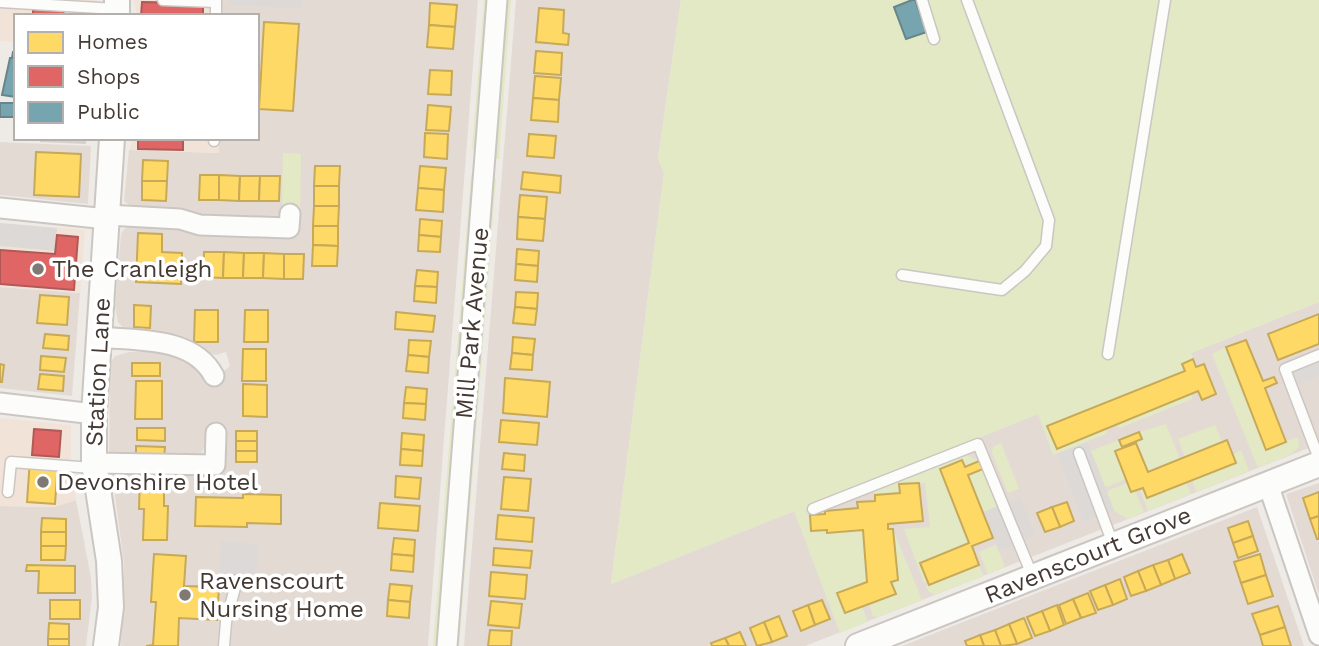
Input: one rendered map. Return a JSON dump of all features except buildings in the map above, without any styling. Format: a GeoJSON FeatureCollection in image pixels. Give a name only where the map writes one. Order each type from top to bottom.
{"type":"FeatureCollection","features":[{"type":"Feature","properties":{"kind":"street","name":"Mill Park Avenue"},"geometry":{"type":"LineString","coordinates":[[447,646],[497,0]]}},
{"type":"Feature","properties":{"kind":"street","name":"Station Lane"},"geometry":{"type":"LineString","coordinates":[[106,646],[111,607],[109,561],[94,466],[94,414],[113,140]]}},
{"type":"Feature","properties":{"kind":"street"},"geometry":{"type":"LineString","coordinates":[[0,208],[107,217],[180,219],[200,225],[289,228],[290,214]]}},
{"type":"Feature","properties":{"kind":"street"},"geometry":{"type":"LineString","coordinates":[[98,337],[185,349],[207,364],[214,376]]}},
{"type":"Feature","properties":{"kind":"street"},"geometry":{"type":"LineString","coordinates":[[0,403],[94,414]]}},
{"type":"Feature","properties":{"kind":"street"},"geometry":{"type":"LineString","coordinates":[[94,466],[215,465],[216,433]]}},
{"type":"Feature","properties":{"kind":"street","name":"Ravenscourt Grove"},"geometry":{"type":"LineString","coordinates":[[858,646],[1268,484],[1319,461]]}},
{"type":"Feature","properties":{"kind":"street"},"geometry":{"type":"LineString","coordinates":[[1268,484],[1319,635]]}},
{"type":"Feature","properties":{"kind":"lane"},"geometry":{"type":"LineString","coordinates":[[163,0],[216,1]]}},
{"type":"Feature","properties":{"kind":"lane"},"geometry":{"type":"LineString","coordinates":[[922,0],[934,39]]}},
{"type":"Feature","properties":{"kind":"lane"},"geometry":{"type":"LineString","coordinates":[[902,275],[1002,290],[1025,271],[1046,246],[1049,220],[967,0]]}},
{"type":"Feature","properties":{"kind":"lane"},"geometry":{"type":"LineString","coordinates":[[1108,354],[1166,0]]}},
{"type":"Feature","properties":{"kind":"lane"},"geometry":{"type":"LineString","coordinates":[[0,2],[117,8]]}},
{"type":"Feature","properties":{"kind":"lane"},"geometry":{"type":"LineString","coordinates":[[1319,355],[1285,369],[1319,461]]}},
{"type":"Feature","properties":{"kind":"lane"},"geometry":{"type":"LineString","coordinates":[[813,509],[978,444],[1032,576]]}},
{"type":"Feature","properties":{"kind":"lane"},"geometry":{"type":"LineString","coordinates":[[1079,453],[1113,545]]}},
{"type":"Feature","properties":{"kind":"lane"},"geometry":{"type":"LineString","coordinates":[[8,492],[12,463],[94,466]]}},
{"type":"Feature","properties":{"kind":"lane"},"geometry":{"type":"LineString","coordinates":[[224,646],[226,622],[237,580]]}},
{"type":"Feature","properties":{"kind":"shaded area"},"geometry":{"type":"Polygon","coordinates":[[[0,0],[97,0],[96,14],[14,14],[14,42],[0,41],[0,0]]]}},
{"type":"Feature","properties":{"kind":"shaded area"},"geometry":{"type":"Polygon","coordinates":[[[134,0],[222,0],[221,14],[137,14],[134,0]]]}},
{"type":"Feature","properties":{"kind":"shaded area"},"geometry":{"type":"Polygon","coordinates":[[[222,0],[478,0],[428,646],[121,646],[124,563],[111,466],[222,469],[208,441],[200,455],[183,461],[109,460],[110,363],[115,356],[129,352],[176,354],[199,369],[203,377],[221,378],[230,366],[226,352],[216,355],[208,353],[189,341],[167,333],[140,333],[124,329],[118,322],[115,306],[121,234],[131,226],[182,229],[201,234],[297,237],[296,214],[282,214],[278,218],[213,220],[134,209],[124,201],[129,150],[219,153],[219,140],[259,140],[259,14],[221,14],[222,0]]]}},
{"type":"Feature","properties":{"kind":"shaded area"},"geometry":{"type":"Polygon","coordinates":[[[229,0],[302,0],[302,8],[229,6],[229,0]]]}},
{"type":"Feature","properties":{"kind":"shaded area"},"geometry":{"type":"Polygon","coordinates":[[[516,0],[681,0],[658,158],[664,173],[611,584],[1319,302],[1319,444],[805,646],[464,646],[516,0]]]}},
{"type":"Feature","properties":{"kind":"shaded area"},"geometry":{"type":"Polygon","coordinates":[[[133,140],[219,140],[219,153],[129,150],[133,140]]]}},
{"type":"Feature","properties":{"kind":"shaded area"},"geometry":{"type":"Polygon","coordinates":[[[0,142],[91,146],[88,204],[0,195],[0,142]]]}},
{"type":"Feature","properties":{"kind":"shaded area"},"geometry":{"type":"Polygon","coordinates":[[[0,223],[85,230],[80,293],[0,287],[0,223]]]}},
{"type":"Feature","properties":{"kind":"shaded area"},"geometry":{"type":"Polygon","coordinates":[[[0,223],[57,228],[55,251],[0,246],[0,223]]]}},
{"type":"Feature","properties":{"kind":"shaded area"},"geometry":{"type":"Polygon","coordinates":[[[0,287],[80,293],[72,396],[0,388],[0,287]]]}},
{"type":"Feature","properties":{"kind":"shaded area"},"geometry":{"type":"Polygon","coordinates":[[[1319,348],[1319,376],[1299,384],[1289,360],[1319,348]]]}},
{"type":"Feature","properties":{"kind":"shaded area"},"geometry":{"type":"Polygon","coordinates":[[[0,418],[71,425],[71,475],[76,500],[54,507],[0,506],[0,418]]]}},
{"type":"Feature","properties":{"kind":"shaded area"},"geometry":{"type":"Polygon","coordinates":[[[1087,442],[1114,510],[1083,522],[1057,454],[1087,442]]]}},
{"type":"Feature","properties":{"kind":"shaded area"},"geometry":{"type":"Polygon","coordinates":[[[1319,483],[1319,595],[1286,494],[1319,483]]]}},
{"type":"Feature","properties":{"kind":"shaded area"},"geometry":{"type":"Polygon","coordinates":[[[1020,497],[1036,536],[999,551],[984,512],[1020,497]]]}},
{"type":"Feature","properties":{"kind":"shaded area"},"geometry":{"type":"Polygon","coordinates":[[[76,500],[91,578],[92,596],[86,646],[0,646],[0,506],[54,507],[76,500]]]}},
{"type":"Feature","properties":{"kind":"shaded area"},"geometry":{"type":"Polygon","coordinates":[[[1257,507],[1304,646],[902,646],[1257,507]]]}},
{"type":"Feature","properties":{"kind":"shaded area"},"geometry":{"type":"Polygon","coordinates":[[[221,541],[258,544],[256,585],[218,582],[221,541]]]}},
{"type":"Feature","properties":{"kind":"green space"},"geometry":{"type":"Polygon","coordinates":[[[484,0],[475,149],[472,149],[484,0]]]}},
{"type":"Feature","properties":{"kind":"green space"},"geometry":{"type":"Polygon","coordinates":[[[506,0],[511,0],[499,159],[494,159],[506,0]]]}},
{"type":"Feature","properties":{"kind":"green space"},"geometry":{"type":"Polygon","coordinates":[[[681,0],[1319,0],[1319,302],[1191,353],[1193,359],[1182,364],[1185,371],[1048,426],[1057,449],[1108,428],[1106,434],[1053,455],[1038,414],[807,506],[811,531],[827,530],[827,533],[863,530],[867,582],[837,593],[845,613],[862,607],[867,619],[865,623],[840,633],[794,511],[611,584],[664,173],[658,159],[681,0]]]}},
{"type":"Feature","properties":{"kind":"green space"},"geometry":{"type":"Polygon","coordinates":[[[283,153],[301,154],[300,214],[282,214],[283,153]]]}},
{"type":"Feature","properties":{"kind":"green space"},"geometry":{"type":"Polygon","coordinates":[[[471,175],[474,175],[436,646],[433,646],[471,175]]]}},
{"type":"Feature","properties":{"kind":"green space"},"geometry":{"type":"Polygon","coordinates":[[[493,178],[496,178],[459,646],[455,646],[493,178]]]}},
{"type":"Feature","properties":{"kind":"green space"},"geometry":{"type":"Polygon","coordinates":[[[1226,347],[1266,449],[1298,437],[1299,447],[1291,454],[1258,468],[1212,354],[1226,347]]]}},
{"type":"Feature","properties":{"kind":"green space"},"geometry":{"type":"Polygon","coordinates":[[[1192,394],[1192,399],[1120,428],[1115,425],[1192,394]]]}},
{"type":"Feature","properties":{"kind":"green space"},"geometry":{"type":"Polygon","coordinates":[[[1166,424],[1180,459],[1148,472],[1136,443],[1143,440],[1140,432],[1166,424]]]}},
{"type":"Feature","properties":{"kind":"green space"},"geometry":{"type":"Polygon","coordinates":[[[1215,425],[1222,442],[1185,457],[1178,439],[1215,425]]]}},
{"type":"Feature","properties":{"kind":"green space"},"geometry":{"type":"Polygon","coordinates":[[[1119,440],[1122,448],[1115,452],[1126,479],[1107,487],[1091,451],[1119,440]]]}},
{"type":"Feature","properties":{"kind":"green space"},"geometry":{"type":"Polygon","coordinates":[[[1001,443],[1019,489],[1008,493],[992,453],[993,447],[1001,443]]]}},
{"type":"Feature","properties":{"kind":"green space"},"geometry":{"type":"Polygon","coordinates":[[[1241,450],[1249,471],[1196,492],[1192,480],[1241,450]]]}},
{"type":"Feature","properties":{"kind":"green space"},"geometry":{"type":"Polygon","coordinates":[[[967,455],[979,461],[965,467],[962,460],[940,469],[969,543],[920,563],[927,581],[924,583],[904,529],[930,527],[925,483],[899,484],[900,493],[875,495],[874,491],[967,455]]]}},
{"type":"Feature","properties":{"kind":"green space"},"geometry":{"type":"Polygon","coordinates":[[[1299,457],[1303,459],[1204,498],[1199,496],[1299,457]]]}},
{"type":"Feature","properties":{"kind":"green space"},"geometry":{"type":"Polygon","coordinates":[[[983,469],[997,506],[983,512],[968,475],[983,469]]]}},
{"type":"Feature","properties":{"kind":"green space"},"geometry":{"type":"Polygon","coordinates":[[[1186,482],[1191,494],[1148,511],[1140,489],[1143,488],[1147,497],[1186,482]]]}},
{"type":"Feature","properties":{"kind":"green space"},"geometry":{"type":"Polygon","coordinates":[[[1127,483],[1131,492],[1135,491],[1144,512],[1128,519],[1114,511],[1107,493],[1127,483]]]}},
{"type":"Feature","properties":{"kind":"green space"},"geometry":{"type":"Polygon","coordinates":[[[893,529],[922,600],[878,617],[873,616],[869,604],[896,594],[891,582],[898,579],[893,529]]]}},
{"type":"Feature","properties":{"kind":"green space"},"geometry":{"type":"Polygon","coordinates":[[[996,545],[1005,567],[988,574],[979,552],[996,545]]]}},
{"type":"Feature","properties":{"kind":"green space"},"geometry":{"type":"Polygon","coordinates":[[[979,565],[984,576],[935,595],[928,591],[926,586],[979,565]]]}},
{"type":"Feature","properties":{"kind":"place","name":"The Cranleigh"},"geometry":{"type":"Point","coordinates":[38,269]}},
{"type":"Feature","properties":{"kind":"place","name":"Devonshire Hotel"},"geometry":{"type":"Point","coordinates":[43,482]}},
{"type":"Feature","properties":{"kind":"place","name":"Ravenscourt Nursing Home"},"geometry":{"type":"Point","coordinates":[185,595]}}]}
